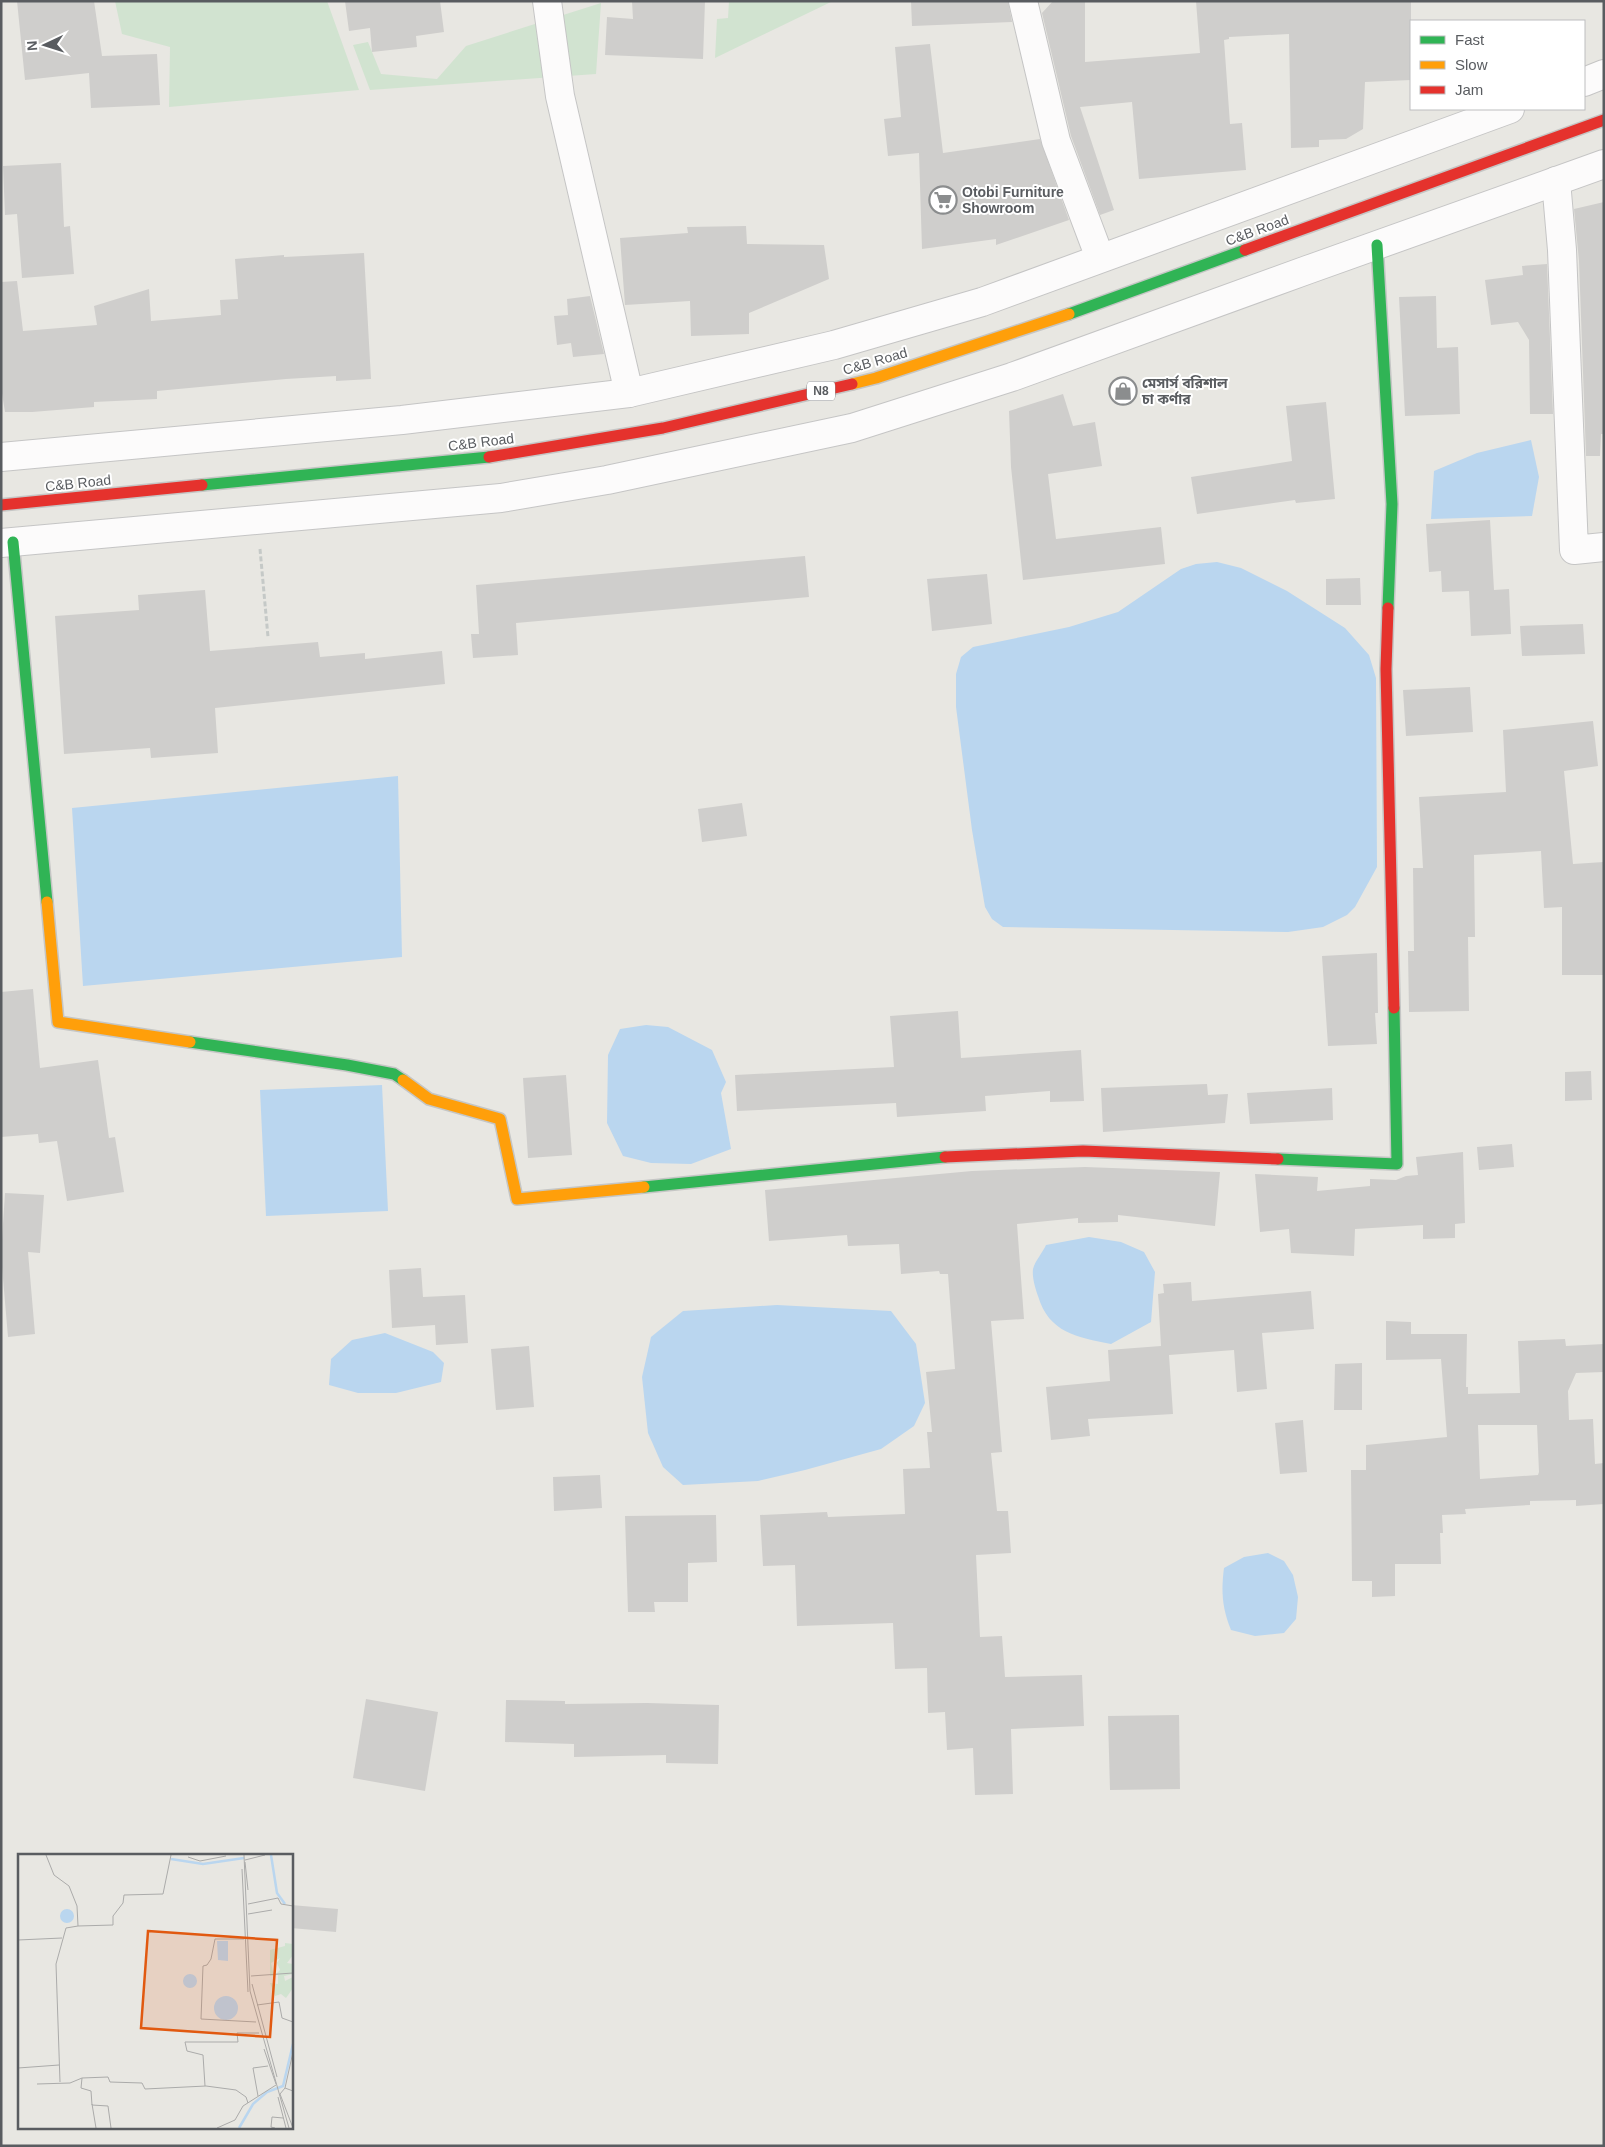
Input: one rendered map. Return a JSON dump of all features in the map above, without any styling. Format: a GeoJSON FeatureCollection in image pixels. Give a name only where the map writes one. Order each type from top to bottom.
{"type":"FeatureCollection","features":[{"type":"Feature","properties":{"kind":"main road","name":"C&B Road"},"geometry":{"type":"LineString","coordinates":[[1,505],[501,456],[663,428],[866,380],[1109,301],[1604,120]]}},
{"type":"Feature","properties":{"kind":"main road"},"geometry":{"type":"LineString","coordinates":[[7,543],[58,1022],[394,1074],[429,1099],[500,1119],[517,1199],[958,1156],[1074,1151],[1397,1164],[1386,669],[1392,504],[1377,245]]}},
{"type":"Feature","properties":{"kind":"street"},"geometry":{"type":"LineString","coordinates":[[548,1],[560,96],[629,393]]}},
{"type":"Feature","properties":{"kind":"street"},"geometry":{"type":"LineString","coordinates":[[1023,1],[1056,141],[1100,258]]}},
{"type":"Feature","properties":{"kind":"street"},"geometry":{"type":"LineString","coordinates":[[1585,82],[1604,74]]}},
{"type":"Feature","properties":{"kind":"street"},"geometry":{"type":"LineString","coordinates":[[1,458],[402,420],[629,393],[843,343],[982,302],[1507,110]]}},
{"type":"Feature","properties":{"kind":"street"},"geometry":{"type":"LineString","coordinates":[[7,543],[501,498],[607,480],[852,428],[1012,378],[1604,164]]}},
{"type":"Feature","properties":{"kind":"street"},"geometry":{"type":"LineString","coordinates":[[1556,181],[1562,250],[1574,550],[1604,547]]}},
{"type":"Feature","properties":{"kind":"path"},"geometry":{"type":"LineString","coordinates":[[257,521],[268,638]]}},
{"type":"Feature","properties":{"kind":"green space"},"geometry":{"type":"Polygon","coordinates":[[[115,1],[327,1],[359,90],[169,107],[170,47],[122,34],[115,1]]]}},
{"type":"Feature","properties":{"kind":"green space"},"geometry":{"type":"Polygon","coordinates":[[[729,1],[833,1],[715,58],[717,19],[728,18],[729,1]]]}},
{"type":"Feature","properties":{"kind":"green space"},"geometry":{"type":"Polygon","coordinates":[[[601,3],[596,74],[370,90],[353,45],[368,42],[381,74],[437,79],[466,46],[601,3]]]}},
{"type":"Feature","properties":{"kind":"water"},"geometry":{"type":"Polygon","coordinates":[[[1531,440],[1539,477],[1532,516],[1431,519],[1434,471],[1477,453],[1531,440]]]}},
{"type":"Feature","properties":{"kind":"water"},"geometry":{"type":"Polygon","coordinates":[[[1217,562],[1241,568],[1287,591],[1345,628],[1369,655],[1376,678],[1377,867],[1355,907],[1347,915],[1323,927],[1288,932],[1003,927],[992,919],[985,907],[972,830],[956,707],[956,674],[961,657],[973,647],[1069,627],[1118,612],[1181,569],[1196,564],[1217,562]]]}},
{"type":"Feature","properties":{"kind":"water"},"geometry":{"type":"Polygon","coordinates":[[[398,776],[402,957],[83,986],[72,808],[398,776]]]}},
{"type":"Feature","properties":{"kind":"water"},"geometry":{"type":"Polygon","coordinates":[[[646,1025],[668,1027],[712,1050],[726,1082],[721,1093],[731,1149],[691,1164],[651,1163],[623,1156],[607,1123],[608,1055],[620,1029],[646,1025]]]}},
{"type":"Feature","properties":{"kind":"water"},"geometry":{"type":"Polygon","coordinates":[[[382,1085],[388,1211],[266,1216],[260,1090],[382,1085]]]}},
{"type":"Feature","properties":{"kind":"water"},"geometry":{"type":"Polygon","coordinates":[[[1089,1237],[1121,1242],[1144,1252],[1155,1272],[1151,1322],[1111,1344],[1087,1339],[1057,1326],[1043,1308],[1034,1282],[1033,1269],[1046,1245],[1089,1237]]]}},
{"type":"Feature","properties":{"kind":"water"},"geometry":{"type":"Polygon","coordinates":[[[777,1305],[891,1311],[916,1344],[925,1403],[914,1426],[881,1449],[805,1470],[758,1481],[683,1485],[663,1467],[648,1433],[642,1377],[651,1337],[683,1311],[777,1305]]]}},
{"type":"Feature","properties":{"kind":"water"},"geometry":{"type":"Polygon","coordinates":[[[385,1333],[433,1352],[444,1363],[441,1382],[396,1393],[358,1393],[329,1385],[331,1359],[352,1340],[385,1333]]]}},
{"type":"Feature","properties":{"kind":"water"},"geometry":{"type":"Polygon","coordinates":[[[1268,1553],[1284,1561],[1293,1575],[1298,1597],[1296,1619],[1284,1633],[1255,1636],[1231,1630],[1223,1599],[1224,1568],[1244,1557],[1268,1553]]]}},
{"type":"Feature","properties":{"kind":"building"},"geometry":{"type":"Polygon","coordinates":[[[17,1],[94,1],[102,56],[157,54],[160,105],[91,108],[89,73],[25,80],[17,1]]]}},
{"type":"Feature","properties":{"kind":"building"},"geometry":{"type":"Polygon","coordinates":[[[345,1],[440,1],[444,32],[416,36],[417,47],[372,52],[370,28],[349,31],[345,1]]]}},
{"type":"Feature","properties":{"kind":"building"},"geometry":{"type":"Polygon","coordinates":[[[632,1],[705,1],[703,59],[605,55],[607,17],[633,19],[632,1]]]}},
{"type":"Feature","properties":{"kind":"building"},"geometry":{"type":"Polygon","coordinates":[[[911,1],[1008,1],[1012,22],[912,26],[911,1]]]}},
{"type":"Feature","properties":{"kind":"building"},"geometry":{"type":"Polygon","coordinates":[[[1053,1],[1085,1],[1085,62],[1200,53],[1196,1],[1411,1],[1410,80],[1365,82],[1363,129],[1346,139],[1319,140],[1319,147],[1291,148],[1289,34],[1229,37],[1229,39],[1224,40],[1230,124],[1242,123],[1246,170],[1139,179],[1132,102],[1080,107],[1114,210],[1100,215],[1071,136],[1042,13],[1053,1]]]}},
{"type":"Feature","properties":{"kind":"building"},"geometry":{"type":"Polygon","coordinates":[[[930,44],[943,153],[1040,139],[1069,220],[996,245],[996,239],[922,249],[919,153],[888,156],[884,119],[901,117],[895,47],[930,44]]]}},
{"type":"Feature","properties":{"kind":"building"},"geometry":{"type":"Polygon","coordinates":[[[61,163],[64,227],[70,226],[74,274],[22,278],[17,214],[5,215],[3,166],[61,163]]]}},
{"type":"Feature","properties":{"kind":"building"},"geometry":{"type":"Polygon","coordinates":[[[1604,202],[1604,434],[1601,434],[1600,456],[1586,456],[1579,261],[1574,209],[1604,202]]]}},
{"type":"Feature","properties":{"kind":"building"},"geometry":{"type":"Polygon","coordinates":[[[746,226],[747,244],[824,245],[829,279],[749,313],[749,334],[691,336],[690,301],[625,305],[620,238],[688,233],[687,227],[746,226]]]}},
{"type":"Feature","properties":{"kind":"building"},"geometry":{"type":"Polygon","coordinates":[[[364,253],[371,379],[336,381],[336,376],[286,379],[157,391],[157,399],[94,402],[94,407],[32,412],[5,412],[1,387],[1,282],[17,281],[23,331],[97,325],[94,306],[149,289],[151,321],[221,315],[220,300],[238,299],[235,259],[284,255],[284,257],[364,253]]]}},
{"type":"Feature","properties":{"kind":"building"},"geometry":{"type":"Polygon","coordinates":[[[1547,264],[1553,414],[1530,414],[1529,340],[1518,322],[1491,325],[1485,280],[1523,275],[1522,266],[1547,264]]]}},
{"type":"Feature","properties":{"kind":"building"},"geometry":{"type":"Polygon","coordinates":[[[590,296],[604,354],[573,357],[571,343],[557,345],[554,316],[568,315],[567,299],[590,296]]]}},
{"type":"Feature","properties":{"kind":"building"},"geometry":{"type":"Polygon","coordinates":[[[1436,296],[1437,348],[1458,347],[1460,414],[1405,416],[1399,297],[1436,296]]]}},
{"type":"Feature","properties":{"kind":"building"},"geometry":{"type":"Polygon","coordinates":[[[1063,394],[1073,426],[1095,422],[1102,466],[1048,474],[1056,539],[1161,527],[1165,564],[1023,580],[1011,467],[1009,411],[1063,394]]]}},
{"type":"Feature","properties":{"kind":"building"},"geometry":{"type":"Polygon","coordinates":[[[1326,402],[1335,499],[1296,503],[1295,500],[1197,514],[1191,477],[1292,461],[1286,406],[1326,402]]]}},
{"type":"Feature","properties":{"kind":"building"},"geometry":{"type":"Polygon","coordinates":[[[1490,520],[1494,590],[1509,589],[1511,634],[1471,636],[1469,591],[1442,592],[1441,571],[1429,572],[1426,524],[1490,520]]]}},
{"type":"Feature","properties":{"kind":"building"},"geometry":{"type":"Polygon","coordinates":[[[805,556],[809,597],[516,623],[518,655],[473,658],[471,634],[479,634],[476,585],[805,556]]]}},
{"type":"Feature","properties":{"kind":"building"},"geometry":{"type":"Polygon","coordinates":[[[987,574],[992,624],[932,631],[927,579],[987,574]]]}},
{"type":"Feature","properties":{"kind":"building"},"geometry":{"type":"Polygon","coordinates":[[[1360,578],[1361,605],[1326,605],[1326,579],[1360,578]]]}},
{"type":"Feature","properties":{"kind":"building"},"geometry":{"type":"Polygon","coordinates":[[[205,590],[210,651],[318,642],[320,657],[365,653],[365,659],[442,651],[445,684],[215,708],[218,753],[151,758],[150,748],[64,754],[55,616],[139,610],[138,595],[205,590]]]}},
{"type":"Feature","properties":{"kind":"building"},"geometry":{"type":"Polygon","coordinates":[[[1583,624],[1585,654],[1522,656],[1520,626],[1583,624]]]}},
{"type":"Feature","properties":{"kind":"building"},"geometry":{"type":"Polygon","coordinates":[[[1470,687],[1473,732],[1406,736],[1403,690],[1470,687]]]}},
{"type":"Feature","properties":{"kind":"building"},"geometry":{"type":"Polygon","coordinates":[[[1593,721],[1598,766],[1564,771],[1573,864],[1604,862],[1604,975],[1562,975],[1562,907],[1544,908],[1541,851],[1474,855],[1475,937],[1468,937],[1469,1011],[1409,1012],[1408,951],[1414,951],[1413,868],[1423,868],[1419,797],[1506,792],[1503,730],[1593,721]]]}},
{"type":"Feature","properties":{"kind":"building"},"geometry":{"type":"Polygon","coordinates":[[[742,803],[747,836],[702,842],[698,809],[742,803]]]}},
{"type":"Feature","properties":{"kind":"building"},"geometry":{"type":"Polygon","coordinates":[[[1377,953],[1378,1013],[1375,1013],[1377,1044],[1328,1046],[1322,956],[1377,953]]]}},
{"type":"Feature","properties":{"kind":"building"},"geometry":{"type":"Polygon","coordinates":[[[33,989],[40,1068],[98,1060],[109,1138],[115,1137],[124,1192],[67,1201],[57,1141],[39,1143],[38,1134],[1,1137],[1,992],[33,989]]]}},
{"type":"Feature","properties":{"kind":"building"},"geometry":{"type":"Polygon","coordinates":[[[958,1011],[961,1058],[1081,1050],[1084,1101],[1050,1102],[1050,1091],[985,1096],[986,1111],[897,1117],[896,1103],[737,1111],[735,1075],[894,1067],[890,1016],[958,1011]]]}},
{"type":"Feature","properties":{"kind":"building"},"geometry":{"type":"Polygon","coordinates":[[[1591,1071],[1592,1100],[1565,1101],[1565,1072],[1591,1071]]]}},
{"type":"Feature","properties":{"kind":"building"},"geometry":{"type":"Polygon","coordinates":[[[566,1075],[572,1155],[528,1158],[523,1078],[566,1075]]]}},
{"type":"Feature","properties":{"kind":"building"},"geometry":{"type":"Polygon","coordinates":[[[1207,1084],[1208,1095],[1228,1094],[1225,1123],[1103,1132],[1101,1088],[1207,1084]]]}},
{"type":"Feature","properties":{"kind":"building"},"geometry":{"type":"Polygon","coordinates":[[[1332,1088],[1333,1120],[1250,1124],[1247,1093],[1332,1088]]]}},
{"type":"Feature","properties":{"kind":"building"},"geometry":{"type":"Polygon","coordinates":[[[1512,1144],[1514,1167],[1479,1170],[1477,1147],[1512,1144]]]}},
{"type":"Feature","properties":{"kind":"building"},"geometry":{"type":"Polygon","coordinates":[[[1463,1152],[1465,1223],[1455,1224],[1455,1238],[1423,1239],[1423,1225],[1355,1229],[1354,1256],[1291,1253],[1289,1229],[1260,1232],[1255,1174],[1318,1177],[1317,1191],[1370,1186],[1370,1179],[1396,1180],[1406,1176],[1418,1175],[1416,1157],[1463,1152]]]}},
{"type":"Feature","properties":{"kind":"building"},"geometry":{"type":"Polygon","coordinates":[[[1085,1167],[1220,1172],[1215,1226],[1118,1215],[1118,1222],[1078,1223],[1078,1218],[1017,1224],[1024,1319],[991,1321],[1002,1452],[991,1453],[997,1511],[1008,1511],[1011,1553],[976,1555],[980,1637],[1002,1636],[1005,1677],[1082,1675],[1084,1726],[1011,1729],[1013,1794],[975,1795],[973,1748],[947,1750],[945,1712],[928,1713],[927,1668],[895,1669],[893,1623],[797,1626],[795,1565],[763,1566],[760,1515],[827,1512],[828,1517],[905,1514],[903,1469],[930,1468],[927,1432],[932,1432],[926,1372],[955,1369],[948,1274],[940,1274],[939,1271],[901,1274],[899,1244],[848,1246],[847,1235],[769,1241],[765,1190],[972,1171],[1085,1167]]]}},
{"type":"Feature","properties":{"kind":"building"},"geometry":{"type":"Polygon","coordinates":[[[5,1193],[44,1195],[40,1253],[28,1252],[35,1334],[8,1337],[1,1255],[5,1193]]]}},
{"type":"Feature","properties":{"kind":"building"},"geometry":{"type":"Polygon","coordinates":[[[421,1268],[423,1297],[465,1295],[468,1343],[436,1345],[435,1325],[392,1328],[389,1270],[421,1268]]]}},
{"type":"Feature","properties":{"kind":"building"},"geometry":{"type":"Polygon","coordinates":[[[1191,1282],[1192,1301],[1311,1291],[1314,1329],[1262,1333],[1267,1389],[1237,1392],[1234,1350],[1169,1355],[1173,1414],[1088,1419],[1090,1436],[1051,1440],[1046,1387],[1110,1381],[1108,1350],[1161,1346],[1158,1294],[1164,1293],[1163,1284],[1191,1282]]]}},
{"type":"Feature","properties":{"kind":"building"},"geometry":{"type":"Polygon","coordinates":[[[1386,1321],[1411,1322],[1411,1334],[1467,1334],[1466,1387],[1468,1387],[1468,1394],[1520,1393],[1518,1341],[1565,1339],[1566,1346],[1604,1344],[1604,1372],[1576,1373],[1568,1391],[1569,1420],[1593,1419],[1595,1464],[1604,1463],[1604,1504],[1576,1506],[1576,1500],[1530,1501],[1530,1505],[1465,1509],[1466,1514],[1442,1515],[1443,1533],[1440,1533],[1441,1564],[1395,1564],[1395,1596],[1372,1597],[1372,1581],[1352,1581],[1351,1470],[1366,1470],[1366,1445],[1447,1437],[1441,1359],[1386,1360],[1386,1321]],[[1478,1425],[1480,1479],[1538,1475],[1537,1425],[1478,1425]]]}},
{"type":"Feature","properties":{"kind":"building"},"geometry":{"type":"Polygon","coordinates":[[[529,1346],[534,1407],[496,1410],[491,1349],[529,1346]]]}},
{"type":"Feature","properties":{"kind":"building"},"geometry":{"type":"Polygon","coordinates":[[[1362,1363],[1362,1410],[1334,1410],[1335,1364],[1362,1363]]]}},
{"type":"Feature","properties":{"kind":"building"},"geometry":{"type":"Polygon","coordinates":[[[1303,1420],[1307,1472],[1280,1474],[1275,1423],[1303,1420]]]}},
{"type":"Feature","properties":{"kind":"building"},"geometry":{"type":"Polygon","coordinates":[[[600,1475],[602,1508],[554,1511],[553,1477],[600,1475]]]}},
{"type":"Feature","properties":{"kind":"building"},"geometry":{"type":"Polygon","coordinates":[[[716,1515],[717,1562],[688,1563],[688,1602],[654,1602],[655,1612],[628,1612],[625,1516],[716,1515]]]}},
{"type":"Feature","properties":{"kind":"building"},"geometry":{"type":"Polygon","coordinates":[[[366,1699],[438,1712],[425,1791],[353,1778],[366,1699]]]}},
{"type":"Feature","properties":{"kind":"building"},"geometry":{"type":"Polygon","coordinates":[[[506,1700],[565,1701],[565,1704],[647,1703],[719,1705],[718,1764],[666,1763],[666,1755],[574,1757],[574,1744],[505,1742],[506,1700]]]}},
{"type":"Feature","properties":{"kind":"building"},"geometry":{"type":"Polygon","coordinates":[[[1179,1715],[1180,1789],[1110,1790],[1108,1716],[1179,1715]]]}},
{"type":"Feature","properties":{"kind":"building"},"geometry":{"type":"Polygon","coordinates":[[[292,1905],[338,1909],[336,1932],[292,1928],[292,1905]]]}},
{"type":"Feature","properties":{"kind":"traffic: fast"},"geometry":{"type":"LineString","coordinates":[[1377,245],[1392,504],[1388,608]]}},
{"type":"Feature","properties":{"kind":"traffic: fast"},"geometry":{"type":"LineString","coordinates":[[1069,314],[1245,250]]}},
{"type":"Feature","properties":{"kind":"traffic: fast"},"geometry":{"type":"LineString","coordinates":[[202,485],[489,457]]}},
{"type":"Feature","properties":{"kind":"traffic: fast"},"geometry":{"type":"LineString","coordinates":[[13,542],[47,902]]}},
{"type":"Feature","properties":{"kind":"traffic: fast"},"geometry":{"type":"LineString","coordinates":[[1278,1159],[1397,1164],[1394,1008]]}},
{"type":"Feature","properties":{"kind":"traffic: fast"},"geometry":{"type":"LineString","coordinates":[[190,1042],[347,1065],[394,1074],[403,1080]]}},
{"type":"Feature","properties":{"kind":"traffic: fast"},"geometry":{"type":"LineString","coordinates":[[644,1187],[945,1157]]}},
{"type":"Feature","properties":{"kind":"traffic: slow"},"geometry":{"type":"LineString","coordinates":[[852,384],[876,378],[1069,314]]}},
{"type":"Feature","properties":{"kind":"traffic: slow"},"geometry":{"type":"LineString","coordinates":[[47,902],[58,1022],[190,1042]]}},
{"type":"Feature","properties":{"kind":"traffic: slow"},"geometry":{"type":"LineString","coordinates":[[403,1080],[429,1099],[500,1119],[517,1199],[644,1187]]}},
{"type":"Feature","properties":{"kind":"traffic: jam"},"geometry":{"type":"LineString","coordinates":[[1245,250],[1604,120]]}},
{"type":"Feature","properties":{"kind":"traffic: jam"},"geometry":{"type":"LineString","coordinates":[[489,457],[663,428],[852,384]]}},
{"type":"Feature","properties":{"kind":"traffic: jam"},"geometry":{"type":"LineString","coordinates":[[1,505],[202,485]]}},
{"type":"Feature","properties":{"kind":"traffic: jam"},"geometry":{"type":"LineString","coordinates":[[1388,608],[1386,669],[1394,1008]]}},
{"type":"Feature","properties":{"kind":"traffic: jam"},"geometry":{"type":"LineString","coordinates":[[945,1157],[1083,1151],[1278,1159]]}},
{"type":"Feature","properties":{"kind":"place","name":"Otobi Furniture Showroom"},"geometry":{"type":"Point","coordinates":[943,200]}},
{"type":"Feature","properties":{"kind":"place","name":"মেসার্স বরিশাল চা কর্ণার"},"geometry":{"type":"Point","coordinates":[1123,391]}}]}
